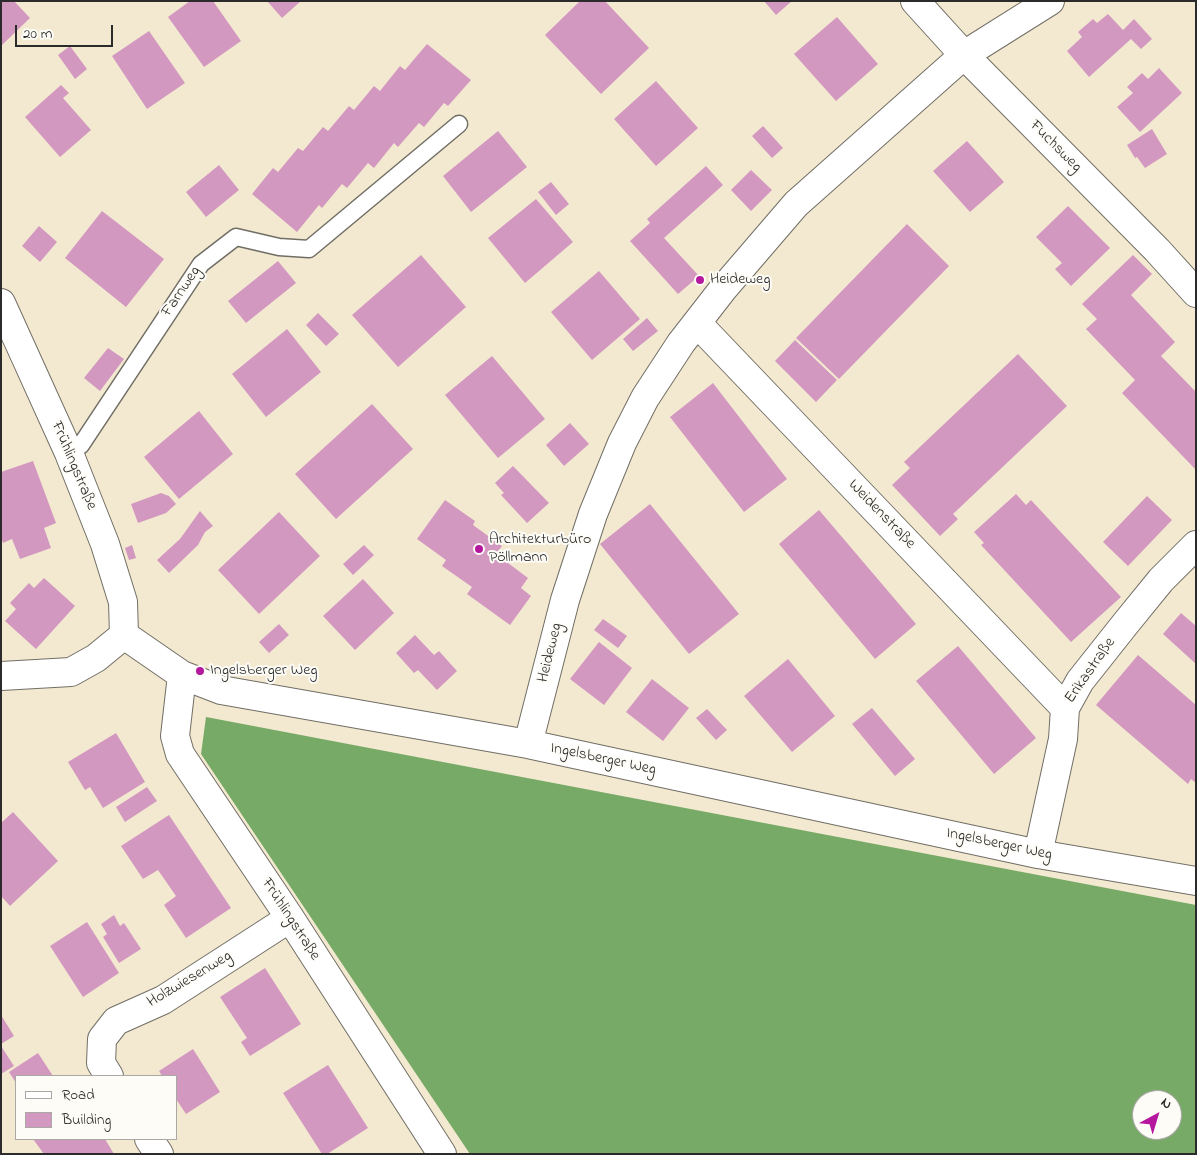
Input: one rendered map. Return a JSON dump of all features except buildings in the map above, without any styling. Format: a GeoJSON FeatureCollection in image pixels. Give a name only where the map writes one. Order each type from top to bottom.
{"type":"FeatureCollection","features":[{"type":"Feature","properties":{"kind":"street","name":"Fuchsweg"},"geometry":{"type":"LineString","coordinates":[[915,1],[964,54],[1157,250],[1196,293]]}},
{"type":"Feature","properties":{"kind":"street","name":"Heideweg"},"geometry":{"type":"LineString","coordinates":[[528,744],[565,600],[593,514],[618,449],[645,398],[697,323],[722,290],[796,204],[964,54],[1050,1]]}},
{"type":"Feature","properties":{"kind":"street","name":"Frühlingstraße"},"geometry":{"type":"LineString","coordinates":[[1,303],[69,453],[105,544],[123,602],[124,635]]}},
{"type":"Feature","properties":{"kind":"street","name":"Weidenstraße"},"geometry":{"type":"LineString","coordinates":[[697,323],[1065,708]]}},
{"type":"Feature","properties":{"kind":"street","name":"Erikastraße"},"geometry":{"type":"LineString","coordinates":[[1038,854],[1063,739],[1065,708],[1080,681],[1126,623],[1161,580],[1196,545]]}},
{"type":"Feature","properties":{"kind":"street","name":"Ingelsberger Weg"},"geometry":{"type":"LineString","coordinates":[[124,635],[182,675],[221,690],[528,744],[1038,854],[1196,881]]}},
{"type":"Feature","properties":{"kind":"street"},"geometry":{"type":"LineString","coordinates":[[1,676],[71,672],[96,658],[124,635]]}},
{"type":"Feature","properties":{"kind":"street","name":"Frühlingstraße"},"geometry":{"type":"LineString","coordinates":[[182,675],[175,736],[180,754],[290,918],[442,1154]]}},
{"type":"Feature","properties":{"kind":"street","name":"Holzwiesenweg"},"geometry":{"type":"LineString","coordinates":[[108,1075],[101,1063],[102,1039],[116,1021],[163,1000],[290,918]]}},
{"type":"Feature","properties":{"kind":"street"},"geometry":{"type":"LineString","coordinates":[[150,1140],[159,1154]]}},
{"type":"Feature","properties":{"kind":"lane","name":"Farnweg"},"geometry":{"type":"LineString","coordinates":[[69,453],[81,445],[200,264],[236,237],[279,247],[309,249],[459,124]]}},
{"type":"Feature","properties":{"kind":"green space"},"geometry":{"type":"Polygon","coordinates":[[[206,717],[1196,905],[1196,1154],[470,1154],[201,754],[206,717]]]}},
{"type":"Feature","properties":{"kind":"place","name":"Heideweg"},"geometry":{"type":"Point","coordinates":[700,280]}},
{"type":"Feature","properties":{"kind":"place","name":"Architekturbüro Pöllmann"},"geometry":{"type":"Point","coordinates":[479,549]}},
{"type":"Feature","properties":{"kind":"place","name":"Ingelsberger Weg"},"geometry":{"type":"Point","coordinates":[200,671]}}]}
